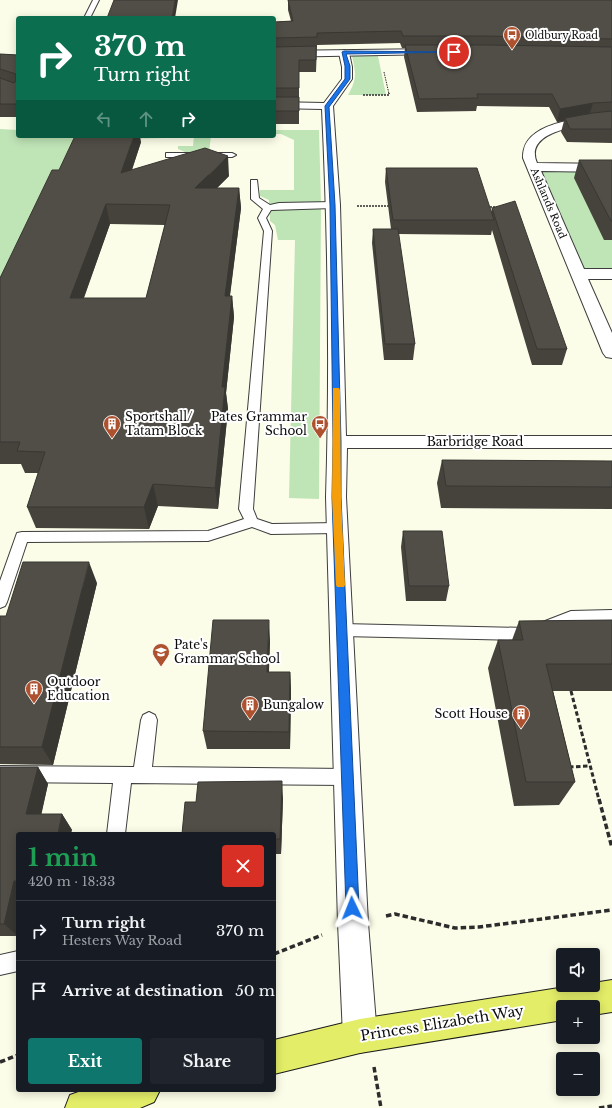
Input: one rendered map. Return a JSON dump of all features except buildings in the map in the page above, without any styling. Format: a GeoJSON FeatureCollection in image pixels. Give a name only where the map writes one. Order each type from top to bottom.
{"type":"FeatureCollection","features":[{"type":"Feature","properties":{"kind":"main road","name":"Princess Elizabeth Way"},"geometry":{"type":"LineString","coordinates":[[276,1057],[364,1036],[611,1000]]}},
{"type":"Feature","properties":{"kind":"main road"},"geometry":{"type":"LineString","coordinates":[[83,1108],[135,1092]]}},
{"type":"Feature","properties":{"kind":"street"},"geometry":{"type":"LineString","coordinates":[[344,52],[348,66],[347,79],[331,101],[337,442],[336,497],[353,923],[364,1036]]}},
{"type":"Feature","properties":{"kind":"street"},"geometry":{"type":"LineString","coordinates":[[276,54],[446,52]]}},
{"type":"Feature","properties":{"kind":"street"},"geometry":{"type":"LineString","coordinates":[[276,105],[331,101]]}},
{"type":"Feature","properties":{"kind":"street","name":"Ashlands Road"},"geometry":{"type":"LineString","coordinates":[[612,119],[563,125],[547,132],[536,139],[530,148],[529,158],[612,353]]}},
{"type":"Feature","properties":{"kind":"street"},"geometry":{"type":"LineString","coordinates":[[534,168],[612,168]]}},
{"type":"Feature","properties":{"kind":"street"},"geometry":{"type":"LineString","coordinates":[[579,274],[612,274]]}},
{"type":"Feature","properties":{"kind":"street","name":"Barbridge Road"},"geometry":{"type":"LineString","coordinates":[[337,442],[612,442]]}},
{"type":"Feature","properties":{"kind":"lane"},"geometry":{"type":"LineString","coordinates":[[88,16],[96,0]]}},
{"type":"Feature","properties":{"kind":"lane"},"geometry":{"type":"LineString","coordinates":[[169,155],[232,156]]}},
{"type":"Feature","properties":{"kind":"lane"},"geometry":{"type":"LineString","coordinates":[[254,182],[255,199],[268,208],[279,206],[333,205]]}},
{"type":"Feature","properties":{"kind":"lane"},"geometry":{"type":"LineString","coordinates":[[252,522],[246,509],[268,231],[262,218],[268,208]]}},
{"type":"Feature","properties":{"kind":"lane"},"geometry":{"type":"LineString","coordinates":[[0,602],[22,537],[208,536],[252,522],[271,529],[338,528]]}},
{"type":"Feature","properties":{"kind":"lane"},"geometry":{"type":"LineString","coordinates":[[342,630],[527,634],[571,617],[612,616]]}},
{"type":"Feature","properties":{"kind":"lane"},"geometry":{"type":"LineString","coordinates":[[142,774],[149,720]]}},
{"type":"Feature","properties":{"kind":"lane"},"geometry":{"type":"LineString","coordinates":[[0,774],[142,774],[348,777]]}},
{"type":"Feature","properties":{"kind":"lane"},"geometry":{"type":"LineString","coordinates":[[116,832],[123,774]]}},
{"type":"Feature","properties":{"kind":"lane"},"geometry":{"type":"LineString","coordinates":[[0,965],[16,961]]}},
{"type":"Feature","properties":{"kind":"path"},"geometry":{"type":"LineString","coordinates":[[331,101],[389,95],[380,52]]}},
{"type":"Feature","properties":{"kind":"path"},"geometry":{"type":"LineString","coordinates":[[333,205],[395,206]]}},
{"type":"Feature","properties":{"kind":"path"},"geometry":{"type":"LineString","coordinates":[[480,206],[550,207]]}},
{"type":"Feature","properties":{"kind":"path"},"geometry":{"type":"LineString","coordinates":[[571,691],[612,848]]}},
{"type":"Feature","properties":{"kind":"path"},"geometry":{"type":"LineString","coordinates":[[566,767],[590,766]]}},
{"type":"Feature","properties":{"kind":"path"},"geometry":{"type":"LineString","coordinates":[[276,953],[353,923],[395,914],[455,928],[479,927],[612,910]]}},
{"type":"Feature","properties":{"kind":"path"},"geometry":{"type":"LineString","coordinates":[[364,1036],[381,1108]]}},
{"type":"Feature","properties":{"kind":"path"},"geometry":{"type":"LineString","coordinates":[[0,1062],[16,1056]]}},
{"type":"Feature","properties":{"kind":"path"},"geometry":{"type":"LineString","coordinates":[[599,1108],[612,1106]]}},
{"type":"Feature","properties":{"kind":"green space"},"geometry":{"type":"Polygon","coordinates":[[[352,56],[378,56],[386,95],[348,95],[353,85],[355,76],[352,56]]]}},
{"type":"Feature","properties":{"kind":"green space"},"geometry":{"type":"Polygon","coordinates":[[[0,129],[16,130],[16,138],[165,138],[121,139],[0,315],[0,129]]]}},
{"type":"Feature","properties":{"kind":"green space"},"geometry":{"type":"Polygon","coordinates":[[[276,130],[319,130],[321,205],[319,499],[289,498],[295,240],[278,240],[275,225],[270,221],[269,200],[260,196],[260,190],[294,190],[294,140],[281,134],[276,134],[276,130]]]}},
{"type":"Feature","properties":{"kind":"green space"},"geometry":{"type":"Polygon","coordinates":[[[194,138],[211,138],[209,152],[185,152],[178,149],[178,146],[193,146],[194,138]]]}},
{"type":"Feature","properties":{"kind":"green space"},"geometry":{"type":"Polygon","coordinates":[[[534,167],[612,168],[612,274],[579,274],[534,167]]]}},
{"type":"Feature","properties":{"kind":"slow traffic"},"geometry":{"type":"LineString","coordinates":[[336,390],[336,497],[340,585]]}},
{"type":"Feature","properties":{"kind":"place","name":"Oldbury Road"},"geometry":{"type":"Point","coordinates":[512,50]}},
{"type":"Feature","properties":{"kind":"place","name":"Sportshall/ Tatam Block"},"geometry":{"type":"Point","coordinates":[112,439]}},
{"type":"Feature","properties":{"kind":"place","name":"Pates Grammar School"},"geometry":{"type":"Point","coordinates":[320,439]}},
{"type":"Feature","properties":{"kind":"place","name":"Pate's Grammar School"},"geometry":{"type":"Point","coordinates":[161,667]}},
{"type":"Feature","properties":{"kind":"place","name":"Outdoor Education"},"geometry":{"type":"Point","coordinates":[34,704]}},
{"type":"Feature","properties":{"kind":"place","name":"Bungalow"},"geometry":{"type":"Point","coordinates":[250,720]}},
{"type":"Feature","properties":{"kind":"place","name":"Scott House"},"geometry":{"type":"Point","coordinates":[521,729]}},
{"type":"Feature","properties":{"kind":"route"},"geometry":{"type":"LineString","coordinates":[[352,908],[336,497],[337,442],[333,205],[327,106],[347,79],[348,66],[344,52],[454,52]]}}]}
